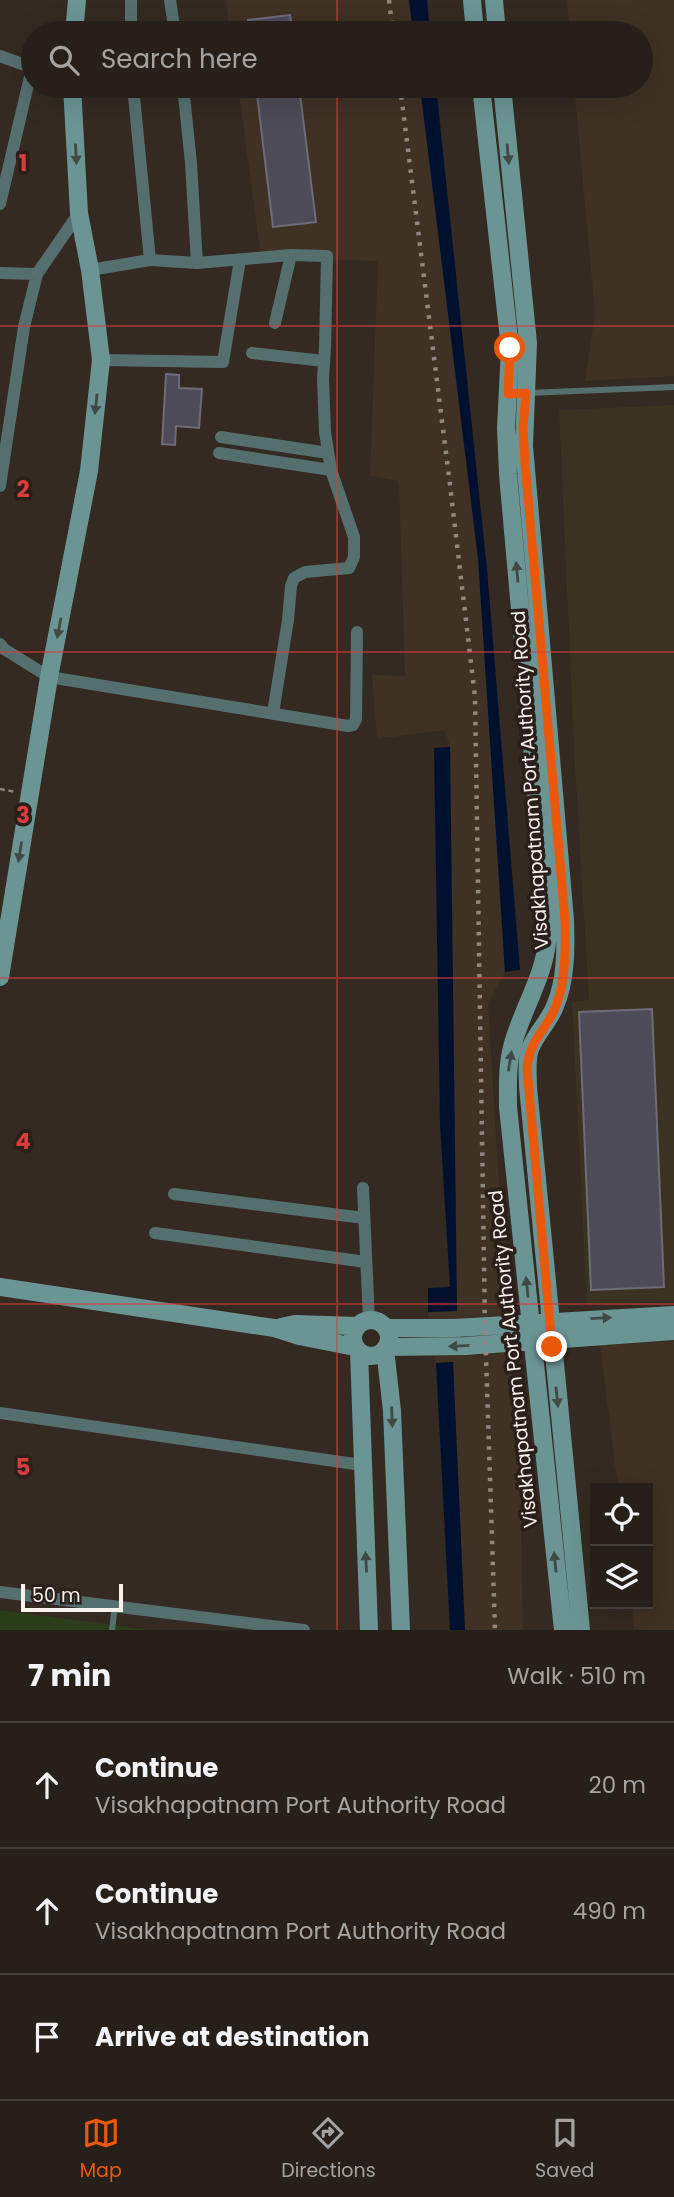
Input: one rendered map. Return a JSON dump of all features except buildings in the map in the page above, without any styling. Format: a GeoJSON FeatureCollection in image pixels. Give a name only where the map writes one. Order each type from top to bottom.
{"type":"FeatureCollection","features":[{"type":"Feature","properties":{"kind":"main road"},"geometry":{"type":"LineString","coordinates":[[75,21],[77,0]]}},
{"type":"Feature","properties":{"kind":"main road"},"geometry":{"type":"LineString","coordinates":[[472,0],[474,21]]}},
{"type":"Feature","properties":{"kind":"main road"},"geometry":{"type":"LineString","coordinates":[[494,0],[497,21]]}},
{"type":"Feature","properties":{"kind":"main road"},"geometry":{"type":"LineString","coordinates":[[0,977],[49,677],[89,471],[101,360],[90,270],[79,213],[73,98]]}},
{"type":"Feature","properties":{"kind":"main road","name":"Visakhapatnam Port Authority Road"},"geometry":{"type":"LineString","coordinates":[[482,98],[510,367],[523,427],[565,920],[565,950],[559,995],[548,1020],[531,1046],[527,1069],[550,1331],[581,1630]]}},
{"type":"Feature","properties":{"kind":"main road","name":"Visakhapatnam Port Authority Road"},"geometry":{"type":"LineString","coordinates":[[503,98],[528,343],[506,428],[508,474],[549,933],[546,958],[512,1047],[508,1083],[563,1630]]}},
{"type":"Feature","properties":{"kind":"main road"},"geometry":{"type":"LineString","coordinates":[[0,1287],[274,1328],[357,1349],[370,1356],[381,1353],[386,1348],[465,1346],[531,1332]]}},
{"type":"Feature","properties":{"kind":"main road"},"geometry":{"type":"LineString","coordinates":[[550,1331],[674,1315]]}},
{"type":"Feature","properties":{"kind":"main road"},"geometry":{"type":"LineString","coordinates":[[274,1328],[295,1324],[364,1323],[381,1323],[386,1328],[389,1338],[386,1348],[393,1411],[401,1630]]}},
{"type":"Feature","properties":{"kind":"main road"},"geometry":{"type":"LineString","coordinates":[[364,1323],[353,1336],[357,1349],[369,1630]]}},
{"type":"Feature","properties":{"kind":"main road"},"geometry":{"type":"LineString","coordinates":[[386,1328],[531,1332],[674,1331]]}},
{"type":"Feature","properties":{"kind":"street"},"geometry":{"type":"LineString","coordinates":[[131,0],[131,21]]}},
{"type":"Feature","properties":{"kind":"street"},"geometry":{"type":"LineString","coordinates":[[170,0],[173,21]]}},
{"type":"Feature","properties":{"kind":"street"},"geometry":{"type":"LineString","coordinates":[[0,57],[21,64]]}},
{"type":"Feature","properties":{"kind":"street"},"geometry":{"type":"LineString","coordinates":[[0,204],[26,98]]}},
{"type":"Feature","properties":{"kind":"street"},"geometry":{"type":"LineString","coordinates":[[134,98],[150,260]]}},
{"type":"Feature","properties":{"kind":"street"},"geometry":{"type":"LineString","coordinates":[[184,98],[197,263]]}},
{"type":"Feature","properties":{"kind":"street"},"geometry":{"type":"LineString","coordinates":[[0,486],[24,327],[37,274],[79,213]]}},
{"type":"Feature","properties":{"kind":"street"},"geometry":{"type":"LineString","coordinates":[[90,270],[150,260],[197,263],[291,254],[327,257],[325,432],[331,470],[354,537],[354,557],[349,568],[305,572],[294,579],[273,713]]}},
{"type":"Feature","properties":{"kind":"street"},"geometry":{"type":"LineString","coordinates":[[275,323],[291,254]]}},
{"type":"Feature","properties":{"kind":"street"},"geometry":{"type":"LineString","coordinates":[[101,360],[223,362],[240,260]]}},
{"type":"Feature","properties":{"kind":"street"},"geometry":{"type":"LineString","coordinates":[[0,273],[37,274]]}},
{"type":"Feature","properties":{"kind":"street"},"geometry":{"type":"LineString","coordinates":[[252,353],[324,361]]}},
{"type":"Feature","properties":{"kind":"street"},"geometry":{"type":"LineString","coordinates":[[221,437],[328,453]]}},
{"type":"Feature","properties":{"kind":"street"},"geometry":{"type":"LineString","coordinates":[[219,453],[331,470]]}},
{"type":"Feature","properties":{"kind":"street"},"geometry":{"type":"LineString","coordinates":[[0,644],[49,677],[273,713],[336,726],[353,724],[356,719],[357,632]]}},
{"type":"Feature","properties":{"kind":"street"},"geometry":{"type":"LineString","coordinates":[[363,1188],[366,1262],[364,1323]]}},
{"type":"Feature","properties":{"kind":"street"},"geometry":{"type":"LineString","coordinates":[[174,1194],[364,1218]]}},
{"type":"Feature","properties":{"kind":"street"},"geometry":{"type":"LineString","coordinates":[[155,1233],[366,1262]]}},
{"type":"Feature","properties":{"kind":"street"},"geometry":{"type":"LineString","coordinates":[[0,1413],[362,1465]]}},
{"type":"Feature","properties":{"kind":"street"},"geometry":{"type":"LineString","coordinates":[[0,1592],[115,1606],[209,1624],[304,1630]]}},
{"type":"Feature","properties":{"kind":"lane"},"geometry":{"type":"LineString","coordinates":[[517,393],[674,387]]}},
{"type":"Feature","properties":{"kind":"lane"},"geometry":{"type":"LineString","coordinates":[[112,1630],[115,1606]]}},
{"type":"Feature","properties":{"kind":"shaded area"},"geometry":{"type":"Polygon","coordinates":[[[226,0],[409,0],[412,21],[229,21],[226,0]]]}},
{"type":"Feature","properties":{"kind":"shaded area"},"geometry":{"type":"Polygon","coordinates":[[[567,0],[674,0],[674,376],[585,381],[595,313],[575,98],[653,98],[653,21],[569,21],[567,0]]]}},
{"type":"Feature","properties":{"kind":"shaded area"},"geometry":{"type":"Polygon","coordinates":[[[240,98],[421,98],[478,558],[489,698],[505,972],[488,1003],[498,1169],[518,1367],[523,1630],[465,1630],[453,1362],[436,1363],[428,1312],[457,1311],[450,747],[445,730],[377,739],[372,675],[405,676],[399,481],[370,476],[378,261],[261,258],[240,98]]]}},
{"type":"Feature","properties":{"kind":"shaded area"},"geometry":{"type":"Polygon","coordinates":[[[674,405],[674,1301],[587,1304],[572,1002],[589,1000],[559,410],[674,405]]]}},
{"type":"Feature","properties":{"kind":"shaded area"},"geometry":{"type":"Polygon","coordinates":[[[674,1341],[674,1630],[634,1630],[632,1609],[653,1609],[653,1483],[617,1483],[600,1345],[674,1341]]]}},
{"type":"Feature","properties":{"kind":"green space"},"geometry":{"type":"Polygon","coordinates":[[[0,1610],[148,1630],[0,1630],[0,1610]]]}},
{"type":"Feature","properties":{"kind":"water"},"geometry":{"type":"Polygon","coordinates":[[[409,0],[427,0],[429,21],[412,21],[409,0]]]}},
{"type":"Feature","properties":{"kind":"water"},"geometry":{"type":"Polygon","coordinates":[[[421,98],[437,98],[487,569],[520,970],[505,972],[478,558],[421,98]]]}},
{"type":"Feature","properties":{"kind":"water"},"geometry":{"type":"Polygon","coordinates":[[[450,747],[457,1311],[428,1312],[428,1288],[450,1287],[440,1124],[434,748],[450,747]]]}},
{"type":"Feature","properties":{"kind":"water"},"geometry":{"type":"Polygon","coordinates":[[[453,1362],[465,1630],[450,1630],[436,1363],[453,1362]]]}},
{"type":"Feature","properties":{"kind":"railway"},"geometry":{"type":"LineString","coordinates":[[389,0],[392,21]]}},
{"type":"Feature","properties":{"kind":"railway"},"geometry":{"type":"LineString","coordinates":[[402,98],[475,697],[485,1326],[495,1630]]}},
{"type":"Feature","properties":{"kind":"route"},"geometry":{"type":"LineString","coordinates":[[510,348],[508,394],[526,393],[523,427],[525,463],[565,920],[565,950],[559,995],[548,1020],[531,1046],[527,1069],[552,1347]]}}]}
